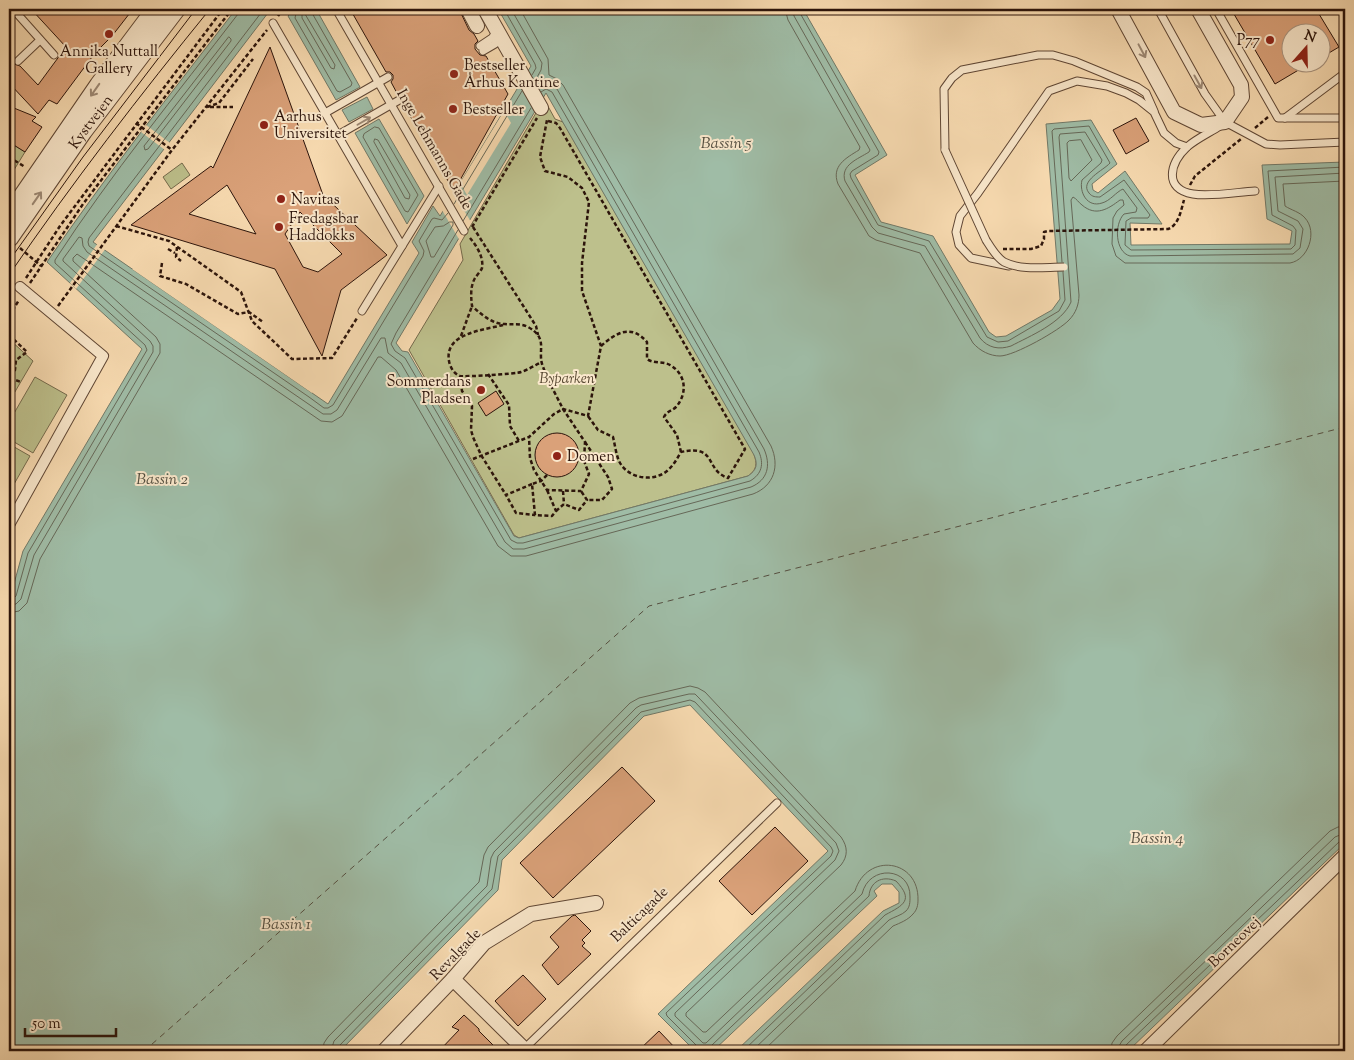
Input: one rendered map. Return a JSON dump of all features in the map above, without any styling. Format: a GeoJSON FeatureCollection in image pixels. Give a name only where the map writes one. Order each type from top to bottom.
{"type":"FeatureCollection","features":[{"type":"Feature","properties":{"kind":"street","name":"Kystvejen"},"geometry":{"type":"LineString","coordinates":[[9,216],[98,85],[156,9]]}},
{"type":"Feature","properties":{"kind":"street","name":"Kystvejen"},"geometry":{"type":"LineString","coordinates":[[13,242],[83,131],[176,9]]}},
{"type":"Feature","properties":{"kind":"street"},"geometry":{"type":"LineString","coordinates":[[468,9],[474,30]]}},
{"type":"Feature","properties":{"kind":"street"},"geometry":{"type":"LineString","coordinates":[[485,9],[544,113]]}},
{"type":"Feature","properties":{"kind":"street"},"geometry":{"type":"LineString","coordinates":[[1118,9],[1174,112],[1201,125],[1226,122],[1242,97],[1241,86],[1198,9]]}},
{"type":"Feature","properties":{"kind":"street"},"geometry":{"type":"LineString","coordinates":[[9,525],[103,356],[22,289]]}},
{"type":"Feature","properties":{"kind":"street","name":"Borneovej"},"geometry":{"type":"LineString","coordinates":[[1146,1051],[1345,856]]}},
{"type":"Feature","properties":{"kind":"street","name":"Revalgade"},"geometry":{"type":"LineString","coordinates":[[390,1047],[484,943],[531,914],[596,903]]}},
{"type":"Feature","properties":{"kind":"street","name":"Balticagade"},"geometry":{"type":"LineString","coordinates":[[453,979],[523,1050]]}},
{"type":"Feature","properties":{"kind":"lane"},"geometry":{"type":"LineString","coordinates":[[13,9],[54,55]]}},
{"type":"Feature","properties":{"kind":"lane","name":"Inge Lehmanns Gade"},"geometry":{"type":"LineString","coordinates":[[336,9],[464,231]]}},
{"type":"Feature","properties":{"kind":"lane"},"geometry":{"type":"LineString","coordinates":[[1158,9],[1205,94],[1226,122],[1266,144],[1345,142]]}},
{"type":"Feature","properties":{"kind":"lane"},"geometry":{"type":"LineString","coordinates":[[1216,9],[1278,118],[1345,118]]}},
{"type":"Feature","properties":{"kind":"lane"},"geometry":{"type":"LineString","coordinates":[[273,22],[402,246]]}},
{"type":"Feature","properties":{"kind":"lane"},"geometry":{"type":"LineString","coordinates":[[482,49],[495,44],[499,36],[498,31]]}},
{"type":"Feature","properties":{"kind":"lane"},"geometry":{"type":"LineString","coordinates":[[18,60],[40,40]]}},
{"type":"Feature","properties":{"kind":"lane"},"geometry":{"type":"LineString","coordinates":[[1154,112],[1132,96],[1107,86],[1077,82],[1049,91],[978,193],[960,216],[956,232],[959,245],[972,258],[1020,268],[1064,267],[1024,267],[1003,261],[995,254],[986,240],[945,150],[944,89],[952,78],[962,70],[1038,55],[1052,55],[1099,70],[1138,87],[1146,93],[1164,133],[1176,143],[1187,147]]}},
{"type":"Feature","properties":{"kind":"lane"},"geometry":{"type":"LineString","coordinates":[[1099,70],[1107,86]]}},
{"type":"Feature","properties":{"kind":"lane"},"geometry":{"type":"LineString","coordinates":[[1285,118],[1341,76],[1345,80]]}},
{"type":"Feature","properties":{"kind":"lane"},"geometry":{"type":"LineString","coordinates":[[325,113],[388,77]]}},
{"type":"Feature","properties":{"kind":"lane"},"geometry":{"type":"LineString","coordinates":[[338,135],[401,99]]}},
{"type":"Feature","properties":{"kind":"lane"},"geometry":{"type":"LineString","coordinates":[[1226,122],[1187,147],[1174,166],[1172,177],[1177,187],[1196,194],[1255,191]]}},
{"type":"Feature","properties":{"kind":"lane"},"geometry":{"type":"LineString","coordinates":[[362,311],[438,186]]}},
{"type":"Feature","properties":{"kind":"lane","name":"Balticagade"},"geometry":{"type":"LineString","coordinates":[[523,1050],[777,802]]}},
{"type":"Feature","properties":{"kind":"path"},"geometry":{"type":"LineString","coordinates":[[9,316],[36,262],[60,226],[223,9]]}},
{"type":"Feature","properties":{"kind":"path"},"geometry":{"type":"LineString","coordinates":[[9,303],[41,266],[83,204],[232,9]]}},
{"type":"Feature","properties":{"kind":"path"},"geometry":{"type":"LineString","coordinates":[[52,314],[172,150],[273,22]]}},
{"type":"Feature","properties":{"kind":"path"},"geometry":{"type":"LineString","coordinates":[[206,108],[219,103],[253,58]]}},
{"type":"Feature","properties":{"kind":"path"},"geometry":{"type":"LineString","coordinates":[[206,108],[233,107]]}},
{"type":"Feature","properties":{"kind":"path"},"geometry":{"type":"LineString","coordinates":[[996,249],[1031,249],[1040,246],[1044,239],[1044,232],[1048,231],[1139,231],[1174,227],[1195,176],[1275,112]]}},
{"type":"Feature","properties":{"kind":"path"},"geometry":{"type":"LineString","coordinates":[[544,113],[472,226],[536,326],[543,346],[542,362],[563,409],[608,476],[612,489],[602,500],[587,500]]}},
{"type":"Feature","properties":{"kind":"path"},"geometry":{"type":"LineString","coordinates":[[544,113],[540,157],[545,171],[568,178],[582,188],[589,202],[582,263],[582,291],[601,346],[588,416]]}},
{"type":"Feature","properties":{"kind":"path"},"geometry":{"type":"LineString","coordinates":[[473,459],[529,437],[554,414],[563,409],[588,416],[598,430],[613,438],[620,462],[636,477],[653,478],[666,472],[681,452],[694,449],[706,453],[721,476],[728,478],[745,449],[560,128],[544,113]]}},
{"type":"Feature","properties":{"kind":"path"},"geometry":{"type":"LineString","coordinates":[[136,123],[172,150]]}},
{"type":"Feature","properties":{"kind":"path"},"geometry":{"type":"LineString","coordinates":[[9,158],[18,164]]}},
{"type":"Feature","properties":{"kind":"path"},"geometry":{"type":"LineString","coordinates":[[116,226],[169,241],[241,292],[252,321],[292,359],[332,358],[362,311]]}},
{"type":"Feature","properties":{"kind":"path"},"geometry":{"type":"LineString","coordinates":[[464,231],[482,259],[482,268],[474,280],[471,294],[472,306],[461,336],[448,353],[449,363],[454,372],[460,376],[520,373],[542,362]]}},
{"type":"Feature","properties":{"kind":"path"},"geometry":{"type":"LineString","coordinates":[[13,242],[41,266]]}},
{"type":"Feature","properties":{"kind":"path"},"geometry":{"type":"LineString","coordinates":[[176,255],[177,247]]}},
{"type":"Feature","properties":{"kind":"path"},"geometry":{"type":"LineString","coordinates":[[168,249],[181,261]]}},
{"type":"Feature","properties":{"kind":"path"},"geometry":{"type":"LineString","coordinates":[[172,254],[176,255]]}},
{"type":"Feature","properties":{"kind":"path"},"geometry":{"type":"LineString","coordinates":[[162,264],[160,276],[186,284],[238,314],[249,312],[263,322]]}},
{"type":"Feature","properties":{"kind":"path"},"geometry":{"type":"LineString","coordinates":[[472,306],[491,320],[504,324]]}},
{"type":"Feature","properties":{"kind":"path"},"geometry":{"type":"LineString","coordinates":[[461,336],[504,324],[516,323],[528,327],[538,335]]}},
{"type":"Feature","properties":{"kind":"path"},"geometry":{"type":"LineString","coordinates":[[601,346],[614,335],[626,331],[640,334],[647,342],[647,359],[650,362],[669,364],[678,371],[683,380],[685,390],[675,408],[665,413],[664,416],[677,435],[681,452]]}},
{"type":"Feature","properties":{"kind":"path"},"geometry":{"type":"LineString","coordinates":[[9,335],[27,352],[16,360],[16,370],[9,378],[21,382]]}},
{"type":"Feature","properties":{"kind":"path"},"geometry":{"type":"LineString","coordinates":[[488,374],[509,405],[510,426],[519,442]]}},
{"type":"Feature","properties":{"kind":"path"},"geometry":{"type":"LineString","coordinates":[[460,376],[462,391],[472,406],[471,430],[481,455],[516,513],[552,516],[564,504]]}},
{"type":"Feature","properties":{"kind":"path"},"geometry":{"type":"LineString","coordinates":[[529,437],[530,458],[556,511]]}},
{"type":"Feature","properties":{"kind":"path"},"geometry":{"type":"LineString","coordinates":[[582,491],[589,474],[584,461],[585,442]]}},
{"type":"Feature","properties":{"kind":"path"},"geometry":{"type":"LineString","coordinates":[[506,495],[541,481],[547,475]]}},
{"type":"Feature","properties":{"kind":"path"},"geometry":{"type":"LineString","coordinates":[[532,484],[535,515]]}},
{"type":"Feature","properties":{"kind":"path"},"geometry":{"type":"LineString","coordinates":[[547,490],[582,491]]}},
{"type":"Feature","properties":{"kind":"path"},"geometry":{"type":"LineString","coordinates":[[563,491],[564,504]]}},
{"type":"Feature","properties":{"kind":"path"},"geometry":{"type":"LineString","coordinates":[[582,491],[587,500]]}},
{"type":"Feature","properties":{"kind":"path"},"geometry":{"type":"LineString","coordinates":[[564,504],[579,510],[587,500]]}},
{"type":"Feature","properties":{"kind":"green space","name":"Byparken"},"geometry":{"type":"Polygon","coordinates":[[[544,99],[555,119],[563,122],[753,452],[756,465],[754,471],[748,476],[519,538],[514,535],[409,350],[463,260],[460,244],[544,99]]]}},
{"type":"Feature","properties":{"kind":"green space"},"geometry":{"type":"Polygon","coordinates":[[[9,142],[25,152],[9,178],[9,142]]]}},
{"type":"Feature","properties":{"kind":"green space"},"geometry":{"type":"Polygon","coordinates":[[[182,163],[190,175],[171,189],[163,177],[182,163]]]}},
{"type":"Feature","properties":{"kind":"green space"},"geometry":{"type":"Polygon","coordinates":[[[9,339],[33,361],[9,402],[9,339]]]}},
{"type":"Feature","properties":{"kind":"green space"},"geometry":{"type":"Polygon","coordinates":[[[35,377],[67,395],[33,453],[9,439],[9,422],[35,377]]]}},
{"type":"Feature","properties":{"kind":"green space"},"geometry":{"type":"Polygon","coordinates":[[[9,444],[30,456],[9,493],[9,444]]]}},
{"type":"Feature","properties":{"kind":"water"},"geometry":{"type":"Polygon","coordinates":[[[236,9],[271,9],[93,242],[328,404],[419,253],[412,242],[433,206],[440,216],[531,66],[498,9],[803,9],[887,155],[855,175],[881,222],[933,236],[989,332],[996,337],[1006,336],[1052,310],[1060,299],[1046,124],[1091,120],[1117,164],[1092,184],[1093,190],[1098,193],[1125,171],[1162,224],[1130,223],[1131,245],[1290,244],[1292,231],[1267,219],[1262,165],[1345,162],[1345,843],[1128,1051],[736,1051],[883,911],[899,903],[899,892],[892,884],[882,884],[874,891],[877,896],[713,1051],[695,1051],[658,1014],[828,851],[690,705],[644,716],[502,860],[498,890],[340,1051],[9,1051],[9,602],[23,551],[142,349],[47,262],[116,166],[236,9]],[[546,93],[396,343],[402,351],[408,352],[514,536],[519,538],[748,476],[756,467],[754,455],[546,93]]]}},
{"type":"Feature","properties":{"kind":"water"},"geometry":{"type":"Polygon","coordinates":[[[294,9],[316,9],[360,87],[336,100],[288,16],[294,9]]]}},
{"type":"Feature","properties":{"kind":"water"},"geometry":{"type":"Polygon","coordinates":[[[367,97],[373,109],[349,122],[342,110],[367,97]]]}},
{"type":"Feature","properties":{"kind":"water"},"geometry":{"type":"Polygon","coordinates":[[[379,119],[424,196],[407,224],[355,133],[379,119]]]}},
{"type":"Feature","properties":{"kind":"pier"},"geometry":{"type":"Polygon","coordinates":[[[504,111],[511,123],[467,195],[460,183],[504,111]]]}},
{"type":"Feature","properties":{"kind":"pier"},"geometry":{"type":"Polygon","coordinates":[[[146,125],[170,143],[165,150],[141,132],[146,125]]]}},
{"type":"Feature","properties":{"kind":"pier"},"geometry":{"type":"Polygon","coordinates":[[[453,192],[471,222],[460,241],[442,210],[453,192]]]}},
{"type":"Feature","properties":{"kind":"pier"},"geometry":{"type":"Polygon","coordinates":[[[98,243],[106,248],[76,289],[70,283],[98,243]]]}},
{"type":"Feature","properties":{"kind":"pier"},"geometry":{"type":"Polygon","coordinates":[[[132,269],[137,269],[312,390],[312,393],[132,269]]]}},
{"type":"Feature","properties":{"kind":"building"},"geometry":{"type":"Polygon","coordinates":[[[31,9],[74,9],[80,15],[86,9],[133,9],[112,36],[95,53],[57,104],[49,100],[38,114],[9,83],[9,55],[13,59],[14,64],[20,66],[38,85],[66,47],[31,9]]]}},
{"type":"Feature","properties":{"kind":"building","name":"Bestseller"},"geometry":{"type":"Polygon","coordinates":[[[350,9],[459,9],[469,30],[478,41],[475,44],[475,49],[480,55],[486,56],[508,94],[454,191],[403,104],[406,101],[406,97],[403,94],[398,95],[391,82],[393,75],[390,72],[386,72],[350,9]]]}},
{"type":"Feature","properties":{"kind":"building","name":"P77"},"geometry":{"type":"Polygon","coordinates":[[[1231,9],[1316,9],[1324,22],[1282,22],[1282,72],[1295,72],[1275,84],[1231,9]]]}},
{"type":"Feature","properties":{"kind":"building","name":"P77"},"geometry":{"type":"Polygon","coordinates":[[[1332,35],[1339,47],[1332,51],[1332,35]]]}},
{"type":"Feature","properties":{"kind":"building","name":"Navitas"},"geometry":{"type":"Polygon","coordinates":[[[270,47],[323,195],[387,255],[341,290],[322,356],[275,269],[131,225],[211,166],[213,168],[270,47]],[[227,185],[189,214],[256,234],[227,185]],[[300,212],[285,234],[303,267],[318,272],[342,254],[300,212]]]}},
{"type":"Feature","properties":{"kind":"building"},"geometry":{"type":"Polygon","coordinates":[[[9,106],[36,117],[32,121],[42,127],[25,152],[9,142],[9,106]]]}},
{"type":"Feature","properties":{"kind":"building"},"geometry":{"type":"Polygon","coordinates":[[[1136,118],[1149,141],[1126,154],[1113,130],[1136,118]]]}},
{"type":"Feature","properties":{"kind":"building"},"geometry":{"type":"Polygon","coordinates":[[[496,391],[504,404],[486,416],[478,403],[496,391]]]}},
{"type":"Feature","properties":{"kind":"building","name":"Domen"},"geometry":{"type":"Polygon","coordinates":[[[557,433],[569,437],[575,443],[579,455],[575,467],[569,473],[557,477],[545,473],[539,467],[535,455],[539,443],[545,437],[557,433]]]}},
{"type":"Feature","properties":{"kind":"building"},"geometry":{"type":"Polygon","coordinates":[[[622,767],[655,801],[553,898],[520,863],[622,767]]]}},
{"type":"Feature","properties":{"kind":"building"},"geometry":{"type":"Polygon","coordinates":[[[775,827],[808,861],[752,915],[719,881],[775,827]]]}},
{"type":"Feature","properties":{"kind":"building"},"geometry":{"type":"Polygon","coordinates":[[[575,915],[591,931],[582,940],[585,943],[582,946],[591,954],[558,985],[542,965],[559,947],[550,937],[575,915]]]}},
{"type":"Feature","properties":{"kind":"building"},"geometry":{"type":"Polygon","coordinates":[[[523,975],[546,999],[518,1026],[495,1001],[523,975]]]}},
{"type":"Feature","properties":{"kind":"building"},"geometry":{"type":"Polygon","coordinates":[[[464,1015],[499,1051],[439,1051],[459,1030],[452,1027],[464,1015]]]}},
{"type":"Feature","properties":{"kind":"building"},"geometry":{"type":"Polygon","coordinates":[[[659,1031],[678,1051],[638,1051],[659,1031]]]}},
{"type":"Feature","properties":{"kind":"ferry route"},"geometry":{"type":"LineString","coordinates":[[131,1051],[151,1045],[649,606],[1345,427]]}},
{"type":"Feature","properties":{"kind":"tram line"},"geometry":{"type":"LineString","coordinates":[[9,261],[83,157],[196,9]]}},
{"type":"Feature","properties":{"kind":"tram line"},"geometry":{"type":"LineString","coordinates":[[9,275],[107,140],[210,9]]}},
{"type":"Feature","properties":{"kind":"place","name":"Annika Nuttall Gallery"},"geometry":{"type":"Point","coordinates":[109,34]}},
{"type":"Feature","properties":{"kind":"place","name":"P77"},"geometry":{"type":"Point","coordinates":[1270,40]}},
{"type":"Feature","properties":{"kind":"place","name":"Bestseller Århus Kantine"},"geometry":{"type":"Point","coordinates":[454,74]}},
{"type":"Feature","properties":{"kind":"place","name":"Bestseller"},"geometry":{"type":"Point","coordinates":[453,109]}},
{"type":"Feature","properties":{"kind":"place","name":"Aarhus Universitet"},"geometry":{"type":"Point","coordinates":[264,125]}},
{"type":"Feature","properties":{"kind":"place","name":"Navitas"},"geometry":{"type":"Point","coordinates":[281,199]}},
{"type":"Feature","properties":{"kind":"place","name":"Fredagsbar Haddokks"},"geometry":{"type":"Point","coordinates":[279,227]}},
{"type":"Feature","properties":{"kind":"place","name":"Sommerdans Pladsen"},"geometry":{"type":"Point","coordinates":[481,390]}},
{"type":"Feature","properties":{"kind":"place","name":"Domen"},"geometry":{"type":"Point","coordinates":[557,456]}},
{"type":"Feature","properties":{"kind":"water label","name":"Bassin 5"},"geometry":{"type":"Point","coordinates":[726,142]}},
{"type":"Feature","properties":{"kind":"water label","name":"Bassin 2"},"geometry":{"type":"Point","coordinates":[162,478]}},
{"type":"Feature","properties":{"kind":"water label","name":"Bassin 4"},"geometry":{"type":"Point","coordinates":[1157,837]}},
{"type":"Feature","properties":{"kind":"water label","name":"Bassin 1"},"geometry":{"type":"Point","coordinates":[286,923]}}]}
